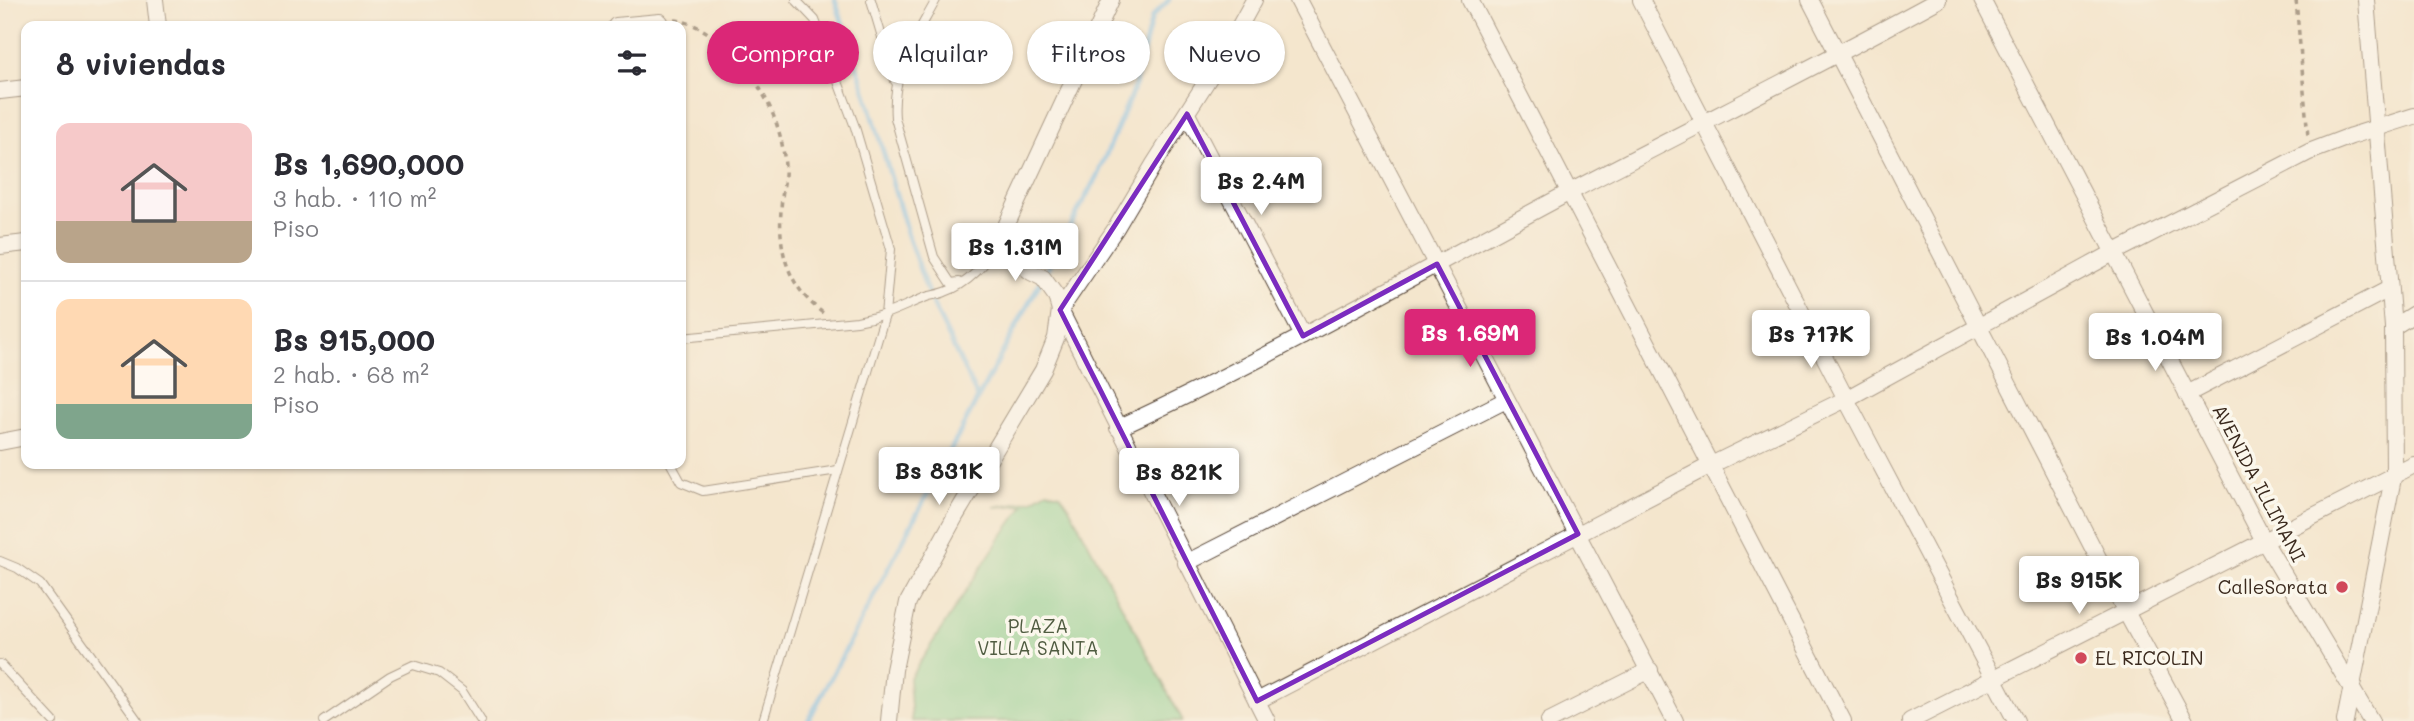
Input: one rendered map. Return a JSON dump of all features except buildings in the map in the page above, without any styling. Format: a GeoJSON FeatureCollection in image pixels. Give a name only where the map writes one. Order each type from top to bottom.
{"type":"FeatureCollection","features":[{"type":"Feature","properties":{"kind":"street"},"geometry":{"type":"LineString","coordinates":[[155,0],[157,21]]}},
{"type":"Feature","properties":{"kind":"street"},"geometry":{"type":"LineString","coordinates":[[1111,0],[999,242],[1007,254],[1043,278],[1056,296],[1059,310],[1267,721]]}},
{"type":"Feature","properties":{"kind":"street"},"geometry":{"type":"LineString","coordinates":[[889,721],[894,670],[908,603],[956,515],[1043,370],[1056,338],[1059,310],[1116,228],[1226,51],[1254,0]]}},
{"type":"Feature","properties":{"kind":"street"},"geometry":{"type":"LineString","coordinates":[[1298,0],[1675,721]]}},
{"type":"Feature","properties":{"kind":"street"},"geometry":{"type":"LineString","coordinates":[[1470,0],[1843,721]]}},
{"type":"Feature","properties":{"kind":"street"},"geometry":{"type":"LineString","coordinates":[[1641,0],[1846,399],[2016,721]]}},
{"type":"Feature","properties":{"kind":"street"},"geometry":{"type":"LineString","coordinates":[[1810,0],[2185,721]]}},
{"type":"Feature","properties":{"kind":"street"},"geometry":{"type":"LineString","coordinates":[[1118,428],[1303,336],[1570,192],[1838,55],[1938,0]]}},
{"type":"Feature","properties":{"kind":"street","name":"AVENIDA ILLIMANI"},"geometry":{"type":"LineString","coordinates":[[1982,0],[2264,541],[2371,721]]}},
{"type":"Feature","properties":{"kind":"street"},"geometry":{"type":"LineString","coordinates":[[2345,721],[2394,473],[2393,327],[2366,0]]}},
{"type":"Feature","properties":{"kind":"street"},"geometry":{"type":"LineString","coordinates":[[0,90],[21,88]]}},
{"type":"Feature","properties":{"kind":"street"},"geometry":{"type":"LineString","coordinates":[[1187,114],[1303,336]]}},
{"type":"Feature","properties":{"kind":"street"},"geometry":{"type":"LineString","coordinates":[[1257,701],[1711,465],[1846,399],[2113,253],[2309,152],[2414,116]]}},
{"type":"Feature","properties":{"kind":"street"},"geometry":{"type":"LineString","coordinates":[[0,246],[21,244]]}},
{"type":"Feature","properties":{"kind":"street"},"geometry":{"type":"LineString","coordinates":[[2187,394],[2389,289]]}},
{"type":"Feature","properties":{"kind":"street"},"geometry":{"type":"LineString","coordinates":[[2393,327],[2414,314]]}},
{"type":"Feature","properties":{"kind":"street"},"geometry":{"type":"LineString","coordinates":[[1186,563],[1506,400]]}},
{"type":"Feature","properties":{"kind":"street"},"geometry":{"type":"LineString","coordinates":[[0,442],[21,438]]}},
{"type":"Feature","properties":{"kind":"street"},"geometry":{"type":"LineString","coordinates":[[1910,721],[2414,465]]}},
{"type":"Feature","properties":{"kind":"street"},"geometry":{"type":"LineString","coordinates":[[1549,721],[1650,670]]}},
{"type":"Feature","properties":{"kind":"lane"},"geometry":{"type":"LineString","coordinates":[[763,721],[885,315],[891,249],[855,127],[815,20],[796,0]]}},
{"type":"Feature","properties":{"kind":"lane"},"geometry":{"type":"LineString","coordinates":[[871,0],[877,21]]}},
{"type":"Feature","properties":{"kind":"lane"},"geometry":{"type":"LineString","coordinates":[[925,21],[936,0]]}},
{"type":"Feature","properties":{"kind":"lane"},"geometry":{"type":"LineString","coordinates":[[896,84],[894,106],[897,130],[934,257],[951,283],[962,282]]}},
{"type":"Feature","properties":{"kind":"lane"},"geometry":{"type":"LineString","coordinates":[[686,338],[836,323],[885,315],[929,296],[947,292],[992,256],[999,242]]}},
{"type":"Feature","properties":{"kind":"lane"},"geometry":{"type":"LineString","coordinates":[[674,469],[681,482],[703,491],[838,470]]}},
{"type":"Feature","properties":{"kind":"lane"},"geometry":{"type":"LineString","coordinates":[[0,561],[40,584],[138,721]]}},
{"type":"Feature","properties":{"kind":"lane"},"geometry":{"type":"LineString","coordinates":[[0,664],[53,721]]}},
{"type":"Feature","properties":{"kind":"lane"},"geometry":{"type":"LineString","coordinates":[[324,721],[390,676],[412,665],[439,673],[462,691],[481,721]]}},
{"type":"Feature","properties":{"kind":"path"},"geometry":{"type":"LineString","coordinates":[[2296,0],[2309,152]]}},
{"type":"Feature","properties":{"kind":"path"},"geometry":{"type":"LineString","coordinates":[[686,22],[713,37],[747,69],[766,97],[784,154],[781,246],[784,260],[789,273],[806,298],[836,323]]}},
{"type":"Feature","properties":{"kind":"highlighted area"},"geometry":{"type":"Polygon","coordinates":[[[1187,114],[1303,336],[1437,264],[1578,534],[1257,701],[1060,310],[1187,114]]]}},
{"type":"Feature","properties":{"kind":"green space","name":"PLAZA VILLA SANTA"},"geometry":{"type":"Polygon","coordinates":[[[1047,491],[1060,494],[1068,505],[1183,721],[912,721],[909,679],[1024,505],[994,507],[1032,500],[1047,491]]]}},
{"type":"Feature","properties":{"kind":"waterway"},"geometry":{"type":"LineString","coordinates":[[808,721],[978,398],[929,296],[835,0]]}},
{"type":"Feature","properties":{"kind":"waterway"},"geometry":{"type":"LineString","coordinates":[[978,398],[1098,174],[1134,88],[1152,17],[1169,0]]}},
{"type":"Feature","properties":{"kind":"place","name":"CalleSorata"},"geometry":{"type":"Point","coordinates":[2342,587]}},
{"type":"Feature","properties":{"kind":"place","name":"EL RICOLIN"},"geometry":{"type":"Point","coordinates":[2081,658]}}]}
